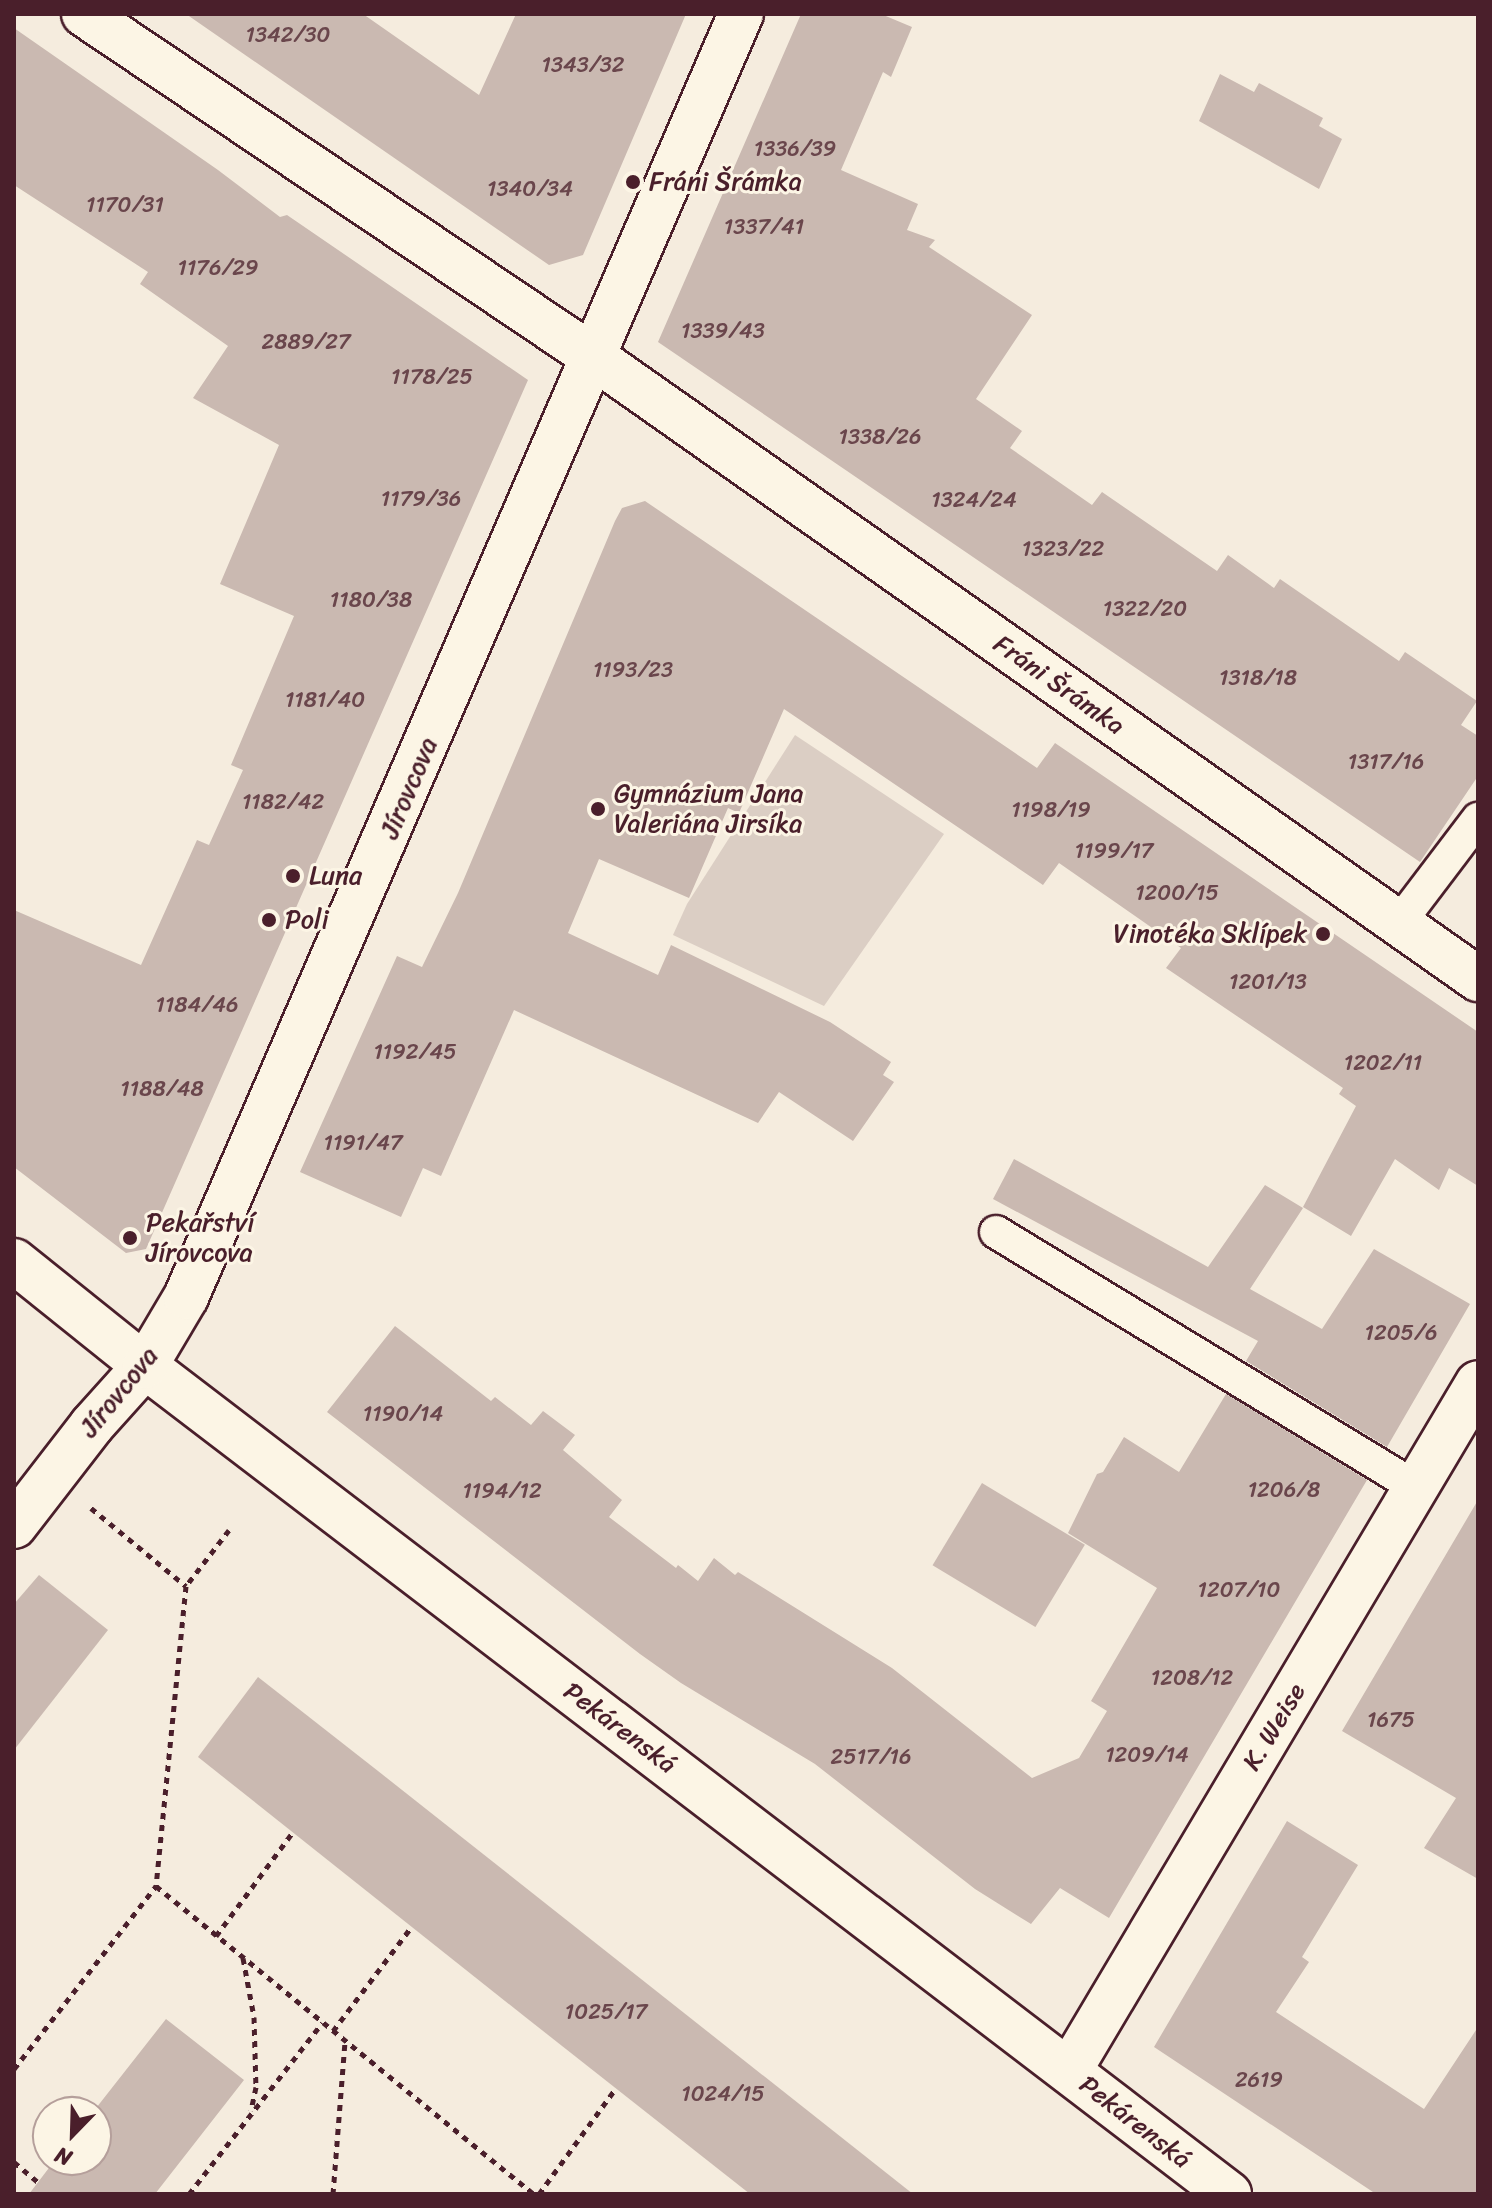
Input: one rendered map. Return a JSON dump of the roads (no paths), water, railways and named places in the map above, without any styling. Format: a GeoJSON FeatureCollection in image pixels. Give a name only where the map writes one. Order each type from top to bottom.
{"type":"FeatureCollection","features":[{"type":"Feature","properties":{"kind":"street","name":"Fráni Šrámka"},"geometry":{"type":"LineString","coordinates":[[84,14],[595,358],[1478,979]]}},
{"type":"Feature","properties":{"kind":"street","name":"Jírovcova"},"geometry":{"type":"LineString","coordinates":[[14,1526],[92,1425],[145,1366],[186,1297],[595,358],[741,14]]}},
{"type":"Feature","properties":{"kind":"street","name":"Pekárenská"},"geometry":{"type":"LineString","coordinates":[[14,1261],[145,1366],[1229,2194]]}},
{"type":"Feature","properties":{"kind":"street","name":"K. Weise"},"geometry":{"type":"LineString","coordinates":[[1069,2071],[1478,1383]]}},
{"type":"Feature","properties":{"kind":"lane"},"geometry":{"type":"LineString","coordinates":[[1399,923],[1478,819]]}},
{"type":"Feature","properties":{"kind":"lane"},"geometry":{"type":"LineString","coordinates":[[996,1232],[1416,1487]]}},
{"type":"Feature","properties":{"kind":"place","name":"Fráni Šrámka"},"geometry":{"type":"Point","coordinates":[633,182]}},
{"type":"Feature","properties":{"kind":"place","name":"Gymnázium Jana Valeriána Jirsíka"},"geometry":{"type":"Point","coordinates":[598,809]}},
{"type":"Feature","properties":{"kind":"place","name":"Luna"},"geometry":{"type":"Point","coordinates":[293,876]}},
{"type":"Feature","properties":{"kind":"place","name":"Poli"},"geometry":{"type":"Point","coordinates":[269,920]}},
{"type":"Feature","properties":{"kind":"place","name":"Vinotéka Sklípek"},"geometry":{"type":"Point","coordinates":[1323,934]}},
{"type":"Feature","properties":{"kind":"place","name":"Pekařství Jírovcova"},"geometry":{"type":"Point","coordinates":[130,1238]}}]}
